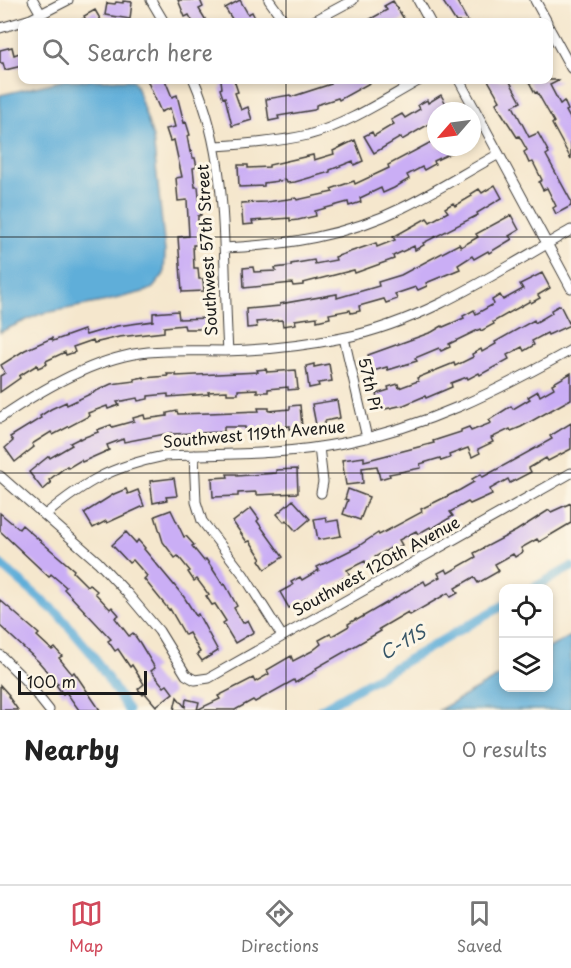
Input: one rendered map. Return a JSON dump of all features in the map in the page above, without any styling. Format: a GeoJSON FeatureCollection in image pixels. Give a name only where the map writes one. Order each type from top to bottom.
{"type":"FeatureCollection","features":[{"type":"Feature","properties":{"kind":"street"},"geometry":{"type":"LineString","coordinates":[[33,0],[41,14]]}},
{"type":"Feature","properties":{"kind":"street"},"geometry":{"type":"LineString","coordinates":[[28,18],[68,0]]}},
{"type":"Feature","properties":{"kind":"street"},"geometry":{"type":"LineString","coordinates":[[151,0],[162,18]]}},
{"type":"Feature","properties":{"kind":"street"},"geometry":{"type":"LineString","coordinates":[[269,0],[282,18]]}},
{"type":"Feature","properties":{"kind":"street"},"geometry":{"type":"LineString","coordinates":[[319,18],[353,0]]}},
{"type":"Feature","properties":{"kind":"street"},"geometry":{"type":"LineString","coordinates":[[418,0],[428,18]]}},
{"type":"Feature","properties":{"kind":"street"},"geometry":{"type":"LineString","coordinates":[[535,0],[545,18]]}},
{"type":"Feature","properties":{"kind":"street"},"geometry":{"type":"LineString","coordinates":[[0,27],[18,21]]}},
{"type":"Feature","properties":{"kind":"street"},"geometry":{"type":"LineString","coordinates":[[553,34],[571,69]]}},
{"type":"Feature","properties":{"kind":"street","name":"Southwest 57th Street"},"geometry":{"type":"LineString","coordinates":[[196,84],[208,117],[215,146],[221,192],[228,351]]}},
{"type":"Feature","properties":{"kind":"street"},"geometry":{"type":"LineString","coordinates":[[215,146],[279,140],[329,128],[412,84]]}},
{"type":"Feature","properties":{"kind":"street"},"geometry":{"type":"LineString","coordinates":[[461,84],[571,288]]}},
{"type":"Feature","properties":{"kind":"street"},"geometry":{"type":"LineString","coordinates":[[224,248],[297,242],[352,228],[402,208],[499,154]]}},
{"type":"Feature","properties":{"kind":"street"},"geometry":{"type":"LineString","coordinates":[[0,418],[34,394],[115,359],[147,352],[228,351],[291,346],[344,338],[406,318],[450,298],[571,230]]}},
{"type":"Feature","properties":{"kind":"street","name":"57th Pi"},"geometry":{"type":"LineString","coordinates":[[344,338],[366,438]]}},
{"type":"Feature","properties":{"kind":"street","name":"Southwest 119th Avenue"},"geometry":{"type":"LineString","coordinates":[[45,515],[85,485],[118,468],[164,456],[319,447],[366,438],[433,418],[488,395],[571,350]]}},
{"type":"Feature","properties":{"kind":"street"},"geometry":{"type":"LineString","coordinates":[[319,447],[323,482],[321,493]]}},
{"type":"Feature","properties":{"kind":"street"},"geometry":{"type":"LineString","coordinates":[[194,455],[196,502],[202,521],[243,574],[282,636]]}},
{"type":"Feature","properties":{"kind":"street","name":"Southwest 120th Avenue"},"geometry":{"type":"LineString","coordinates":[[45,515],[98,562],[127,593],[159,631],[183,671],[195,680],[208,678],[571,473]]}},
{"type":"Feature","properties":{"kind":"street"},"geometry":{"type":"LineString","coordinates":[[0,476],[45,515]]}},
{"type":"Feature","properties":{"kind":"street"},"geometry":{"type":"LineString","coordinates":[[0,655],[25,680],[49,710]]}},
{"type":"Feature","properties":{"kind":"water"},"geometry":{"type":"Polygon","coordinates":[[[48,84],[135,84],[153,138],[165,252],[164,274],[153,288],[107,301],[40,314],[0,332],[0,95],[48,84]]]}},
{"type":"Feature","properties":{"kind":"water"},"geometry":{"type":"Polygon","coordinates":[[[571,636],[571,710],[439,710],[499,676],[499,692],[553,692],[553,646],[571,636]]]}},
{"type":"Feature","properties":{"kind":"building"},"geometry":{"type":"Polygon","coordinates":[[[178,0],[200,0],[203,7],[199,9],[205,18],[191,18],[189,15],[185,17],[178,0]]]}},
{"type":"Feature","properties":{"kind":"building"},"geometry":{"type":"Polygon","coordinates":[[[240,0],[248,14],[252,12],[255,18],[231,18],[225,8],[240,0]]]}},
{"type":"Feature","properties":{"kind":"building"},"geometry":{"type":"Polygon","coordinates":[[[442,0],[456,0],[466,18],[453,18],[442,0]]]}},
{"type":"Feature","properties":{"kind":"building"},"geometry":{"type":"Polygon","coordinates":[[[123,1],[132,2],[130,18],[105,15],[107,3],[123,3],[123,1]]]}},
{"type":"Feature","properties":{"kind":"building"},"geometry":{"type":"Polygon","coordinates":[[[393,1],[403,18],[372,18],[387,10],[384,6],[393,1]]]}},
{"type":"Feature","properties":{"kind":"building"},"geometry":{"type":"Polygon","coordinates":[[[95,10],[100,18],[85,18],[84,16],[95,10]]]}},
{"type":"Feature","properties":{"kind":"building"},"geometry":{"type":"Polygon","coordinates":[[[12,47],[14,55],[18,54],[18,67],[5,70],[3,63],[0,63],[0,50],[12,47]]]}},
{"type":"Feature","properties":{"kind":"building"},"geometry":{"type":"Polygon","coordinates":[[[149,84],[167,84],[172,97],[177,95],[184,123],[186,122],[190,135],[187,136],[190,152],[195,158],[197,167],[193,168],[201,215],[198,216],[197,245],[193,245],[194,268],[198,268],[199,279],[203,279],[204,291],[182,292],[178,237],[189,236],[187,200],[178,201],[176,178],[182,177],[174,140],[170,141],[166,129],[175,127],[170,108],[161,112],[149,84]]]}},
{"type":"Feature","properties":{"kind":"building"},"geometry":{"type":"Polygon","coordinates":[[[222,84],[235,84],[238,92],[235,93],[241,110],[248,107],[252,120],[232,126],[225,97],[223,98],[220,89],[222,84]]]}},
{"type":"Feature","properties":{"kind":"building"},"geometry":{"type":"Polygon","coordinates":[[[331,84],[368,84],[339,100],[338,98],[316,105],[314,110],[278,116],[279,119],[269,121],[266,99],[290,95],[291,97],[331,84]]]}},
{"type":"Feature","properties":{"kind":"building"},"geometry":{"type":"Polygon","coordinates":[[[490,84],[511,84],[521,102],[513,106],[529,137],[538,133],[549,153],[546,155],[571,201],[571,206],[556,214],[553,208],[556,206],[547,188],[543,190],[539,182],[542,180],[533,162],[529,163],[524,152],[527,150],[496,103],[500,101],[490,84]]]}},
{"type":"Feature","properties":{"kind":"building"},"geometry":{"type":"Polygon","coordinates":[[[530,84],[552,84],[550,85],[560,104],[564,101],[571,120],[571,159],[552,124],[554,122],[537,92],[535,93],[530,84]]]}},
{"type":"Feature","properties":{"kind":"building"},"geometry":{"type":"Polygon","coordinates":[[[441,95],[445,102],[430,102],[441,95]]]}},
{"type":"Feature","properties":{"kind":"building"},"geometry":{"type":"Polygon","coordinates":[[[427,100],[427,125],[374,153],[364,136],[372,132],[374,136],[394,124],[391,120],[402,114],[405,118],[420,109],[418,105],[427,100]]]}},
{"type":"Feature","properties":{"kind":"building"},"geometry":{"type":"Polygon","coordinates":[[[355,140],[363,161],[354,165],[353,161],[330,170],[330,172],[295,182],[287,183],[286,180],[264,183],[264,186],[239,187],[238,165],[248,165],[248,168],[269,167],[269,165],[313,155],[314,160],[334,154],[333,151],[355,140]]]}},
{"type":"Feature","properties":{"kind":"building"},"geometry":{"type":"Polygon","coordinates":[[[427,144],[427,156],[445,156],[434,161],[435,164],[424,170],[422,167],[407,175],[409,179],[394,188],[383,193],[381,188],[360,198],[361,202],[349,206],[348,202],[315,211],[316,216],[298,220],[290,221],[290,218],[252,221],[253,224],[243,225],[241,203],[296,198],[297,200],[333,192],[331,189],[354,181],[355,184],[389,168],[388,165],[427,144]]]}},
{"type":"Feature","properties":{"kind":"building"},"geometry":{"type":"Polygon","coordinates":[[[495,185],[502,198],[477,213],[478,215],[423,243],[424,245],[415,250],[414,246],[393,256],[394,259],[355,273],[354,270],[303,283],[303,285],[293,286],[292,283],[244,288],[243,268],[253,267],[254,272],[276,271],[275,268],[291,266],[291,264],[314,260],[315,264],[336,260],[335,257],[376,243],[377,247],[395,240],[393,237],[427,218],[430,222],[448,212],[445,208],[453,203],[455,206],[479,189],[482,193],[495,185]]]}},
{"type":"Feature","properties":{"kind":"building"},"geometry":{"type":"Polygon","coordinates":[[[511,215],[519,230],[509,236],[512,239],[489,253],[488,251],[474,259],[472,256],[458,265],[460,269],[426,283],[427,286],[395,294],[397,299],[386,303],[384,299],[359,306],[360,311],[351,313],[350,310],[329,314],[330,318],[317,321],[317,317],[295,320],[296,324],[283,326],[282,320],[256,322],[257,327],[247,328],[246,309],[280,306],[280,304],[337,294],[337,298],[379,286],[378,282],[401,275],[459,244],[461,247],[478,237],[476,234],[511,215]]]}},
{"type":"Feature","properties":{"kind":"building"},"geometry":{"type":"Polygon","coordinates":[[[542,273],[550,288],[538,295],[540,298],[531,303],[530,301],[481,331],[480,329],[449,344],[450,347],[441,351],[439,348],[415,358],[417,361],[388,370],[387,367],[373,371],[368,355],[432,332],[464,318],[463,316],[474,310],[476,314],[494,304],[492,300],[500,295],[503,300],[523,289],[520,284],[542,273]]]}},
{"type":"Feature","properties":{"kind":"building"},"geometry":{"type":"Polygon","coordinates":[[[560,305],[570,325],[532,341],[534,345],[524,351],[522,347],[507,355],[509,359],[480,375],[479,373],[468,379],[467,377],[451,383],[452,387],[426,398],[425,396],[404,405],[380,410],[376,394],[389,390],[388,387],[398,384],[399,388],[454,363],[455,366],[473,357],[472,354],[481,349],[482,352],[534,320],[535,323],[552,313],[551,310],[560,305]]]}},
{"type":"Feature","properties":{"kind":"building"},"geometry":{"type":"Polygon","coordinates":[[[178,311],[179,319],[210,318],[210,329],[185,329],[184,325],[164,327],[164,332],[119,337],[94,343],[93,340],[73,347],[75,352],[66,355],[65,352],[46,361],[47,364],[38,368],[37,365],[0,392],[0,376],[5,373],[1,365],[25,350],[52,338],[53,341],[84,330],[86,335],[117,326],[153,321],[153,313],[178,311]]]}},
{"type":"Feature","properties":{"kind":"building"},"geometry":{"type":"Polygon","coordinates":[[[314,364],[314,367],[329,364],[332,381],[318,383],[319,386],[309,388],[306,366],[314,364]]]}},
{"type":"Feature","properties":{"kind":"building"},"geometry":{"type":"Polygon","coordinates":[[[266,369],[267,372],[296,370],[298,389],[288,390],[288,387],[268,389],[268,392],[257,392],[257,389],[238,390],[238,394],[227,394],[227,391],[168,397],[168,394],[148,396],[148,399],[138,401],[137,398],[117,402],[119,405],[108,409],[107,406],[88,413],[89,416],[53,435],[51,432],[32,444],[34,447],[15,462],[5,448],[13,441],[10,437],[51,409],[66,402],[67,405],[111,384],[135,381],[134,379],[144,377],[168,376],[167,374],[176,374],[176,376],[258,372],[257,370],[266,369]]]}},
{"type":"Feature","properties":{"kind":"building"},"geometry":{"type":"Polygon","coordinates":[[[571,373],[571,399],[521,427],[511,431],[510,429],[491,438],[493,442],[478,449],[480,453],[472,457],[468,448],[449,455],[450,458],[441,461],[440,458],[420,464],[421,468],[389,474],[390,476],[380,479],[377,466],[362,468],[363,483],[346,485],[342,460],[364,457],[364,461],[434,443],[433,441],[469,427],[471,431],[491,423],[489,420],[511,406],[513,409],[530,399],[528,397],[538,391],[540,396],[554,388],[552,384],[571,373]]]}},
{"type":"Feature","properties":{"kind":"building"},"geometry":{"type":"Polygon","coordinates":[[[337,400],[340,418],[316,425],[312,404],[337,400]]]}},
{"type":"Feature","properties":{"kind":"building"},"geometry":{"type":"Polygon","coordinates":[[[300,405],[302,427],[290,429],[290,426],[258,431],[258,429],[245,429],[245,427],[224,427],[224,432],[171,433],[124,442],[123,439],[107,445],[109,450],[82,462],[81,460],[68,468],[67,466],[49,480],[51,483],[43,490],[29,472],[49,456],[50,458],[80,438],[111,425],[112,427],[134,421],[133,418],[144,415],[145,419],[167,416],[167,413],[177,411],[178,414],[209,413],[259,411],[258,408],[269,408],[269,411],[290,409],[290,406],[300,405]]]}},
{"type":"Feature","properties":{"kind":"building"},"geometry":{"type":"Polygon","coordinates":[[[571,423],[571,449],[548,461],[546,458],[529,468],[531,472],[510,483],[508,479],[490,489],[492,494],[470,504],[468,502],[450,512],[453,516],[431,529],[430,527],[418,534],[416,531],[399,540],[402,545],[393,550],[392,547],[375,557],[376,560],[367,565],[365,561],[347,570],[350,575],[289,608],[280,592],[293,585],[291,582],[300,577],[302,580],[319,570],[317,567],[474,482],[472,479],[481,474],[483,477],[552,439],[550,436],[571,423]]]}},
{"type":"Feature","properties":{"kind":"building"},"geometry":{"type":"Polygon","coordinates":[[[297,469],[298,493],[256,495],[256,492],[238,493],[238,496],[213,497],[212,478],[228,477],[227,474],[237,474],[237,476],[297,469]]]}},
{"type":"Feature","properties":{"kind":"building"},"geometry":{"type":"Polygon","coordinates":[[[174,478],[177,496],[166,497],[167,500],[153,503],[150,481],[174,478]]]}},
{"type":"Feature","properties":{"kind":"building"},"geometry":{"type":"Polygon","coordinates":[[[126,489],[128,494],[138,490],[144,506],[93,528],[84,513],[126,489]]]}},
{"type":"Feature","properties":{"kind":"building"},"geometry":{"type":"Polygon","coordinates":[[[348,489],[369,497],[360,520],[343,514],[348,500],[345,499],[348,489]]]}},
{"type":"Feature","properties":{"kind":"building"},"geometry":{"type":"Polygon","coordinates":[[[293,500],[310,519],[296,531],[277,514],[293,500]]]}},
{"type":"Feature","properties":{"kind":"building"},"geometry":{"type":"Polygon","coordinates":[[[571,503],[571,523],[539,542],[537,539],[521,548],[523,552],[515,557],[513,554],[495,564],[499,571],[478,583],[474,577],[455,588],[458,593],[451,597],[448,593],[410,615],[408,612],[295,683],[294,680],[255,702],[253,700],[235,710],[197,710],[220,699],[218,696],[253,678],[255,682],[269,674],[267,670],[291,656],[293,661],[312,651],[321,644],[319,640],[330,634],[332,636],[356,619],[424,581],[426,585],[440,577],[438,573],[446,569],[448,573],[476,557],[474,553],[516,531],[549,510],[551,512],[571,503]]]}},
{"type":"Feature","properties":{"kind":"building"},"geometry":{"type":"Polygon","coordinates":[[[251,508],[259,519],[257,521],[283,557],[265,569],[250,541],[247,542],[233,522],[251,508]]]}},
{"type":"Feature","properties":{"kind":"building"},"geometry":{"type":"Polygon","coordinates":[[[171,510],[184,537],[186,536],[194,545],[192,546],[204,561],[206,559],[223,585],[225,584],[237,606],[234,608],[243,623],[248,620],[254,632],[235,643],[223,623],[226,621],[215,604],[212,605],[206,596],[209,595],[197,579],[194,581],[188,572],[190,571],[178,556],[175,558],[163,542],[155,516],[171,510]]]}},
{"type":"Feature","properties":{"kind":"building"},"geometry":{"type":"Polygon","coordinates":[[[0,513],[19,529],[22,525],[74,570],[73,572],[87,586],[89,584],[97,591],[95,593],[119,615],[115,618],[129,636],[133,633],[140,643],[155,668],[151,671],[164,687],[167,685],[173,693],[156,706],[145,693],[143,695],[138,689],[144,684],[132,665],[130,667],[118,649],[115,651],[108,641],[111,639],[64,589],[66,587],[51,574],[49,577],[0,531],[0,513]]]}},
{"type":"Feature","properties":{"kind":"building"},"geometry":{"type":"Polygon","coordinates":[[[326,517],[327,522],[338,520],[341,536],[318,540],[314,519],[326,517]]]}},
{"type":"Feature","properties":{"kind":"building"},"geometry":{"type":"Polygon","coordinates":[[[126,532],[136,543],[138,540],[184,597],[196,616],[198,614],[218,651],[202,661],[197,654],[200,652],[189,633],[185,635],[170,609],[144,579],[147,576],[133,560],[129,563],[112,545],[126,532]]]}},
{"type":"Feature","properties":{"kind":"building"},"geometry":{"type":"Polygon","coordinates":[[[0,600],[39,634],[37,636],[52,650],[55,648],[62,656],[59,658],[72,674],[74,672],[100,710],[79,710],[66,692],[63,694],[56,685],[58,684],[38,661],[0,626],[0,600]]]}},
{"type":"Feature","properties":{"kind":"building"},"geometry":{"type":"Polygon","coordinates":[[[0,685],[9,695],[18,710],[0,710],[0,685]]]}},
{"type":"Feature","properties":{"kind":"building"},"geometry":{"type":"Polygon","coordinates":[[[177,697],[185,707],[186,699],[199,702],[197,710],[174,710],[177,697]]]}},
{"type":"Feature","properties":{"kind":"waterway"},"geometry":{"type":"LineString","coordinates":[[0,564],[59,615],[92,654],[128,710]]}},
{"type":"Feature","properties":{"kind":"waterway","name":"C-11S"},"geometry":{"type":"LineString","coordinates":[[540,584],[571,567]]}},
{"type":"Feature","properties":{"kind":"waterway","name":"C-11S"},"geometry":{"type":"LineString","coordinates":[[320,710],[499,608]]}}]}
